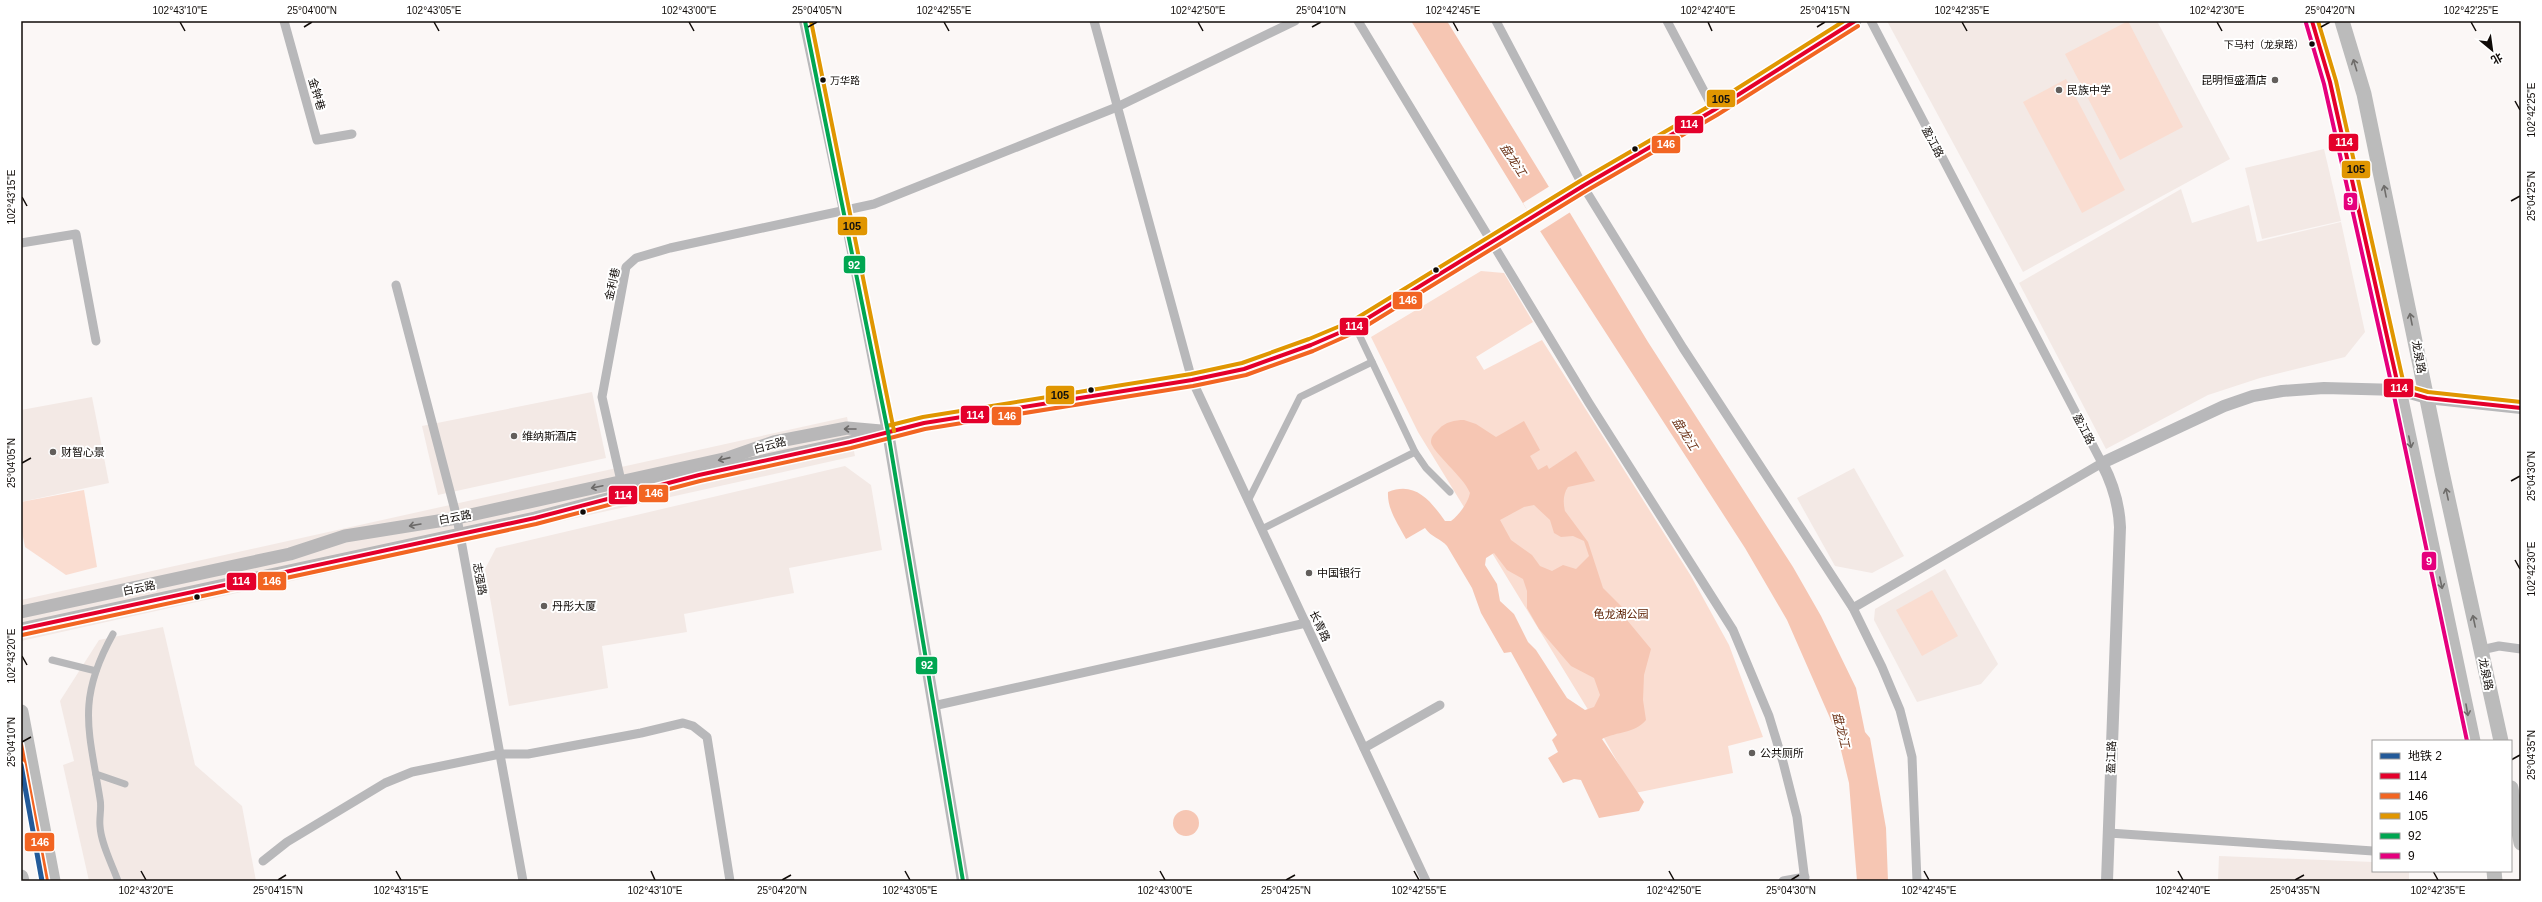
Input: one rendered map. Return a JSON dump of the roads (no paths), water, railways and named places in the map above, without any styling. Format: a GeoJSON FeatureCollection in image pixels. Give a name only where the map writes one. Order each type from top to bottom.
{"type":"FeatureCollection","features":[{"type":"Feature","properties":{"kind":"main road","name":"白云路"},"geometry":{"type":"LineString","coordinates":[[21,629],[460,534],[924,423],[1192,380],[1244,369],[1311,345],[1354,326],[1519,224],[1714,110],[1855,21]]}},
{"type":"Feature","properties":{"kind":"main road"},"geometry":{"type":"LineString","coordinates":[[2312,21],[2330,82],[2399,390],[2473,740]]}},
{"type":"Feature","properties":{"kind":"main road","name":"龙泉路"},"geometry":{"type":"LineString","coordinates":[[2342,21],[2364,94],[2427,398],[2501,740]]}},
{"type":"Feature","properties":{"kind":"main road","name":"白云路"},"geometry":{"type":"LineString","coordinates":[[21,612],[282,556],[345,536],[457,518],[728,458],[774,442],[847,428],[888,432]]}},
{"type":"Feature","properties":{"kind":"main road"},"geometry":{"type":"LineString","coordinates":[[21,712],[53,881]]}},
{"type":"Feature","properties":{"kind":"main road"},"geometry":{"type":"LineString","coordinates":[[2512,792],[2518,815],[2521,843]]}},
{"type":"Feature","properties":{"kind":"main road"},"geometry":{"type":"LineString","coordinates":[[21,877],[22,881]]}},
{"type":"Feature","properties":{"kind":"street","name":"金钟巷"},"geometry":{"type":"LineString","coordinates":[[284,21],[318,140],[352,134]]}},
{"type":"Feature","properties":{"kind":"street"},"geometry":{"type":"LineString","coordinates":[[804,21],[845,211],[888,432],[963,881]]}},
{"type":"Feature","properties":{"kind":"street","name":"长青路"},"geometry":{"type":"LineString","coordinates":[[1094,21],[1192,380],[1426,881]]}},
{"type":"Feature","properties":{"kind":"street","name":"金利巷"},"geometry":{"type":"LineString","coordinates":[[621,481],[602,397],[626,267],[636,258],[670,248],[874,204],[1117,107],[1295,21]]}},
{"type":"Feature","properties":{"kind":"street"},"geometry":{"type":"LineString","coordinates":[[1358,21],[1490,242],[1732,630],[1769,716],[1783,762],[1797,817],[1805,879],[1783,881]]}},
{"type":"Feature","properties":{"kind":"street"},"geometry":{"type":"LineString","coordinates":[[1496,21],[1583,186],[1683,348],[1852,608],[1882,667],[1900,710],[1912,757],[1917,881]]}},
{"type":"Feature","properties":{"kind":"street"},"geometry":{"type":"LineString","coordinates":[[1667,21],[1714,110]]}},
{"type":"Feature","properties":{"kind":"street","name":"盈江路"},"geometry":{"type":"LineString","coordinates":[[1872,21],[2102,463],[2115,493],[2120,527],[2107,881]]}},
{"type":"Feature","properties":{"kind":"street"},"geometry":{"type":"LineString","coordinates":[[21,243],[76,234],[96,341]]}},
{"type":"Feature","properties":{"kind":"street","name":"志强路"},"geometry":{"type":"LineString","coordinates":[[396,285],[457,518],[523,881]]}},
{"type":"Feature","properties":{"kind":"street"},"geometry":{"type":"LineString","coordinates":[[1354,326],[1415,452],[1426,468],[1450,492]]}},
{"type":"Feature","properties":{"kind":"street"},"geometry":{"type":"LineString","coordinates":[[1248,501],[1300,397],[1372,362]]}},
{"type":"Feature","properties":{"kind":"street"},"geometry":{"type":"LineString","coordinates":[[1852,608],[2102,463],[2196,418],[2253,396],[2324,388],[2399,390],[2427,398],[2521,408]]}},
{"type":"Feature","properties":{"kind":"street"},"geometry":{"type":"LineString","coordinates":[[1262,529],[1415,452]]}},
{"type":"Feature","properties":{"kind":"street"},"geometry":{"type":"LineString","coordinates":[[933,706],[1306,624]]}},
{"type":"Feature","properties":{"kind":"street"},"geometry":{"type":"LineString","coordinates":[[113,634],[96,671],[90,691],[87,717],[101,801],[100,827],[118,881]]}},
{"type":"Feature","properties":{"kind":"street"},"geometry":{"type":"LineString","coordinates":[[2481,650],[2499,646],[2521,649]]}},
{"type":"Feature","properties":{"kind":"street"},"geometry":{"type":"LineString","coordinates":[[52,660],[96,671]]}},
{"type":"Feature","properties":{"kind":"street"},"geometry":{"type":"LineString","coordinates":[[1364,748],[1440,705]]}},
{"type":"Feature","properties":{"kind":"street"},"geometry":{"type":"LineString","coordinates":[[263,861],[287,842],[385,782],[412,772],[500,754],[528,754],[641,733],[683,723],[693,726],[707,737],[730,881]]}},
{"type":"Feature","properties":{"kind":"street"},"geometry":{"type":"LineString","coordinates":[[96,774],[125,784]]}},
{"type":"Feature","properties":{"kind":"street"},"geometry":{"type":"LineString","coordinates":[[2108,833],[2372,851]]}},
{"type":"Feature","properties":{"kind":"water","name":"盘龙江"},"geometry":{"type":"Polygon","coordinates":[[[1411,21],[1447,21],[1549,187],[1570,213],[1648,342],[1793,567],[1821,616],[1856,688],[1865,732],[1870,738],[1886,828],[1888,881],[1857,881],[1849,783],[1837,734],[1787,620],[1745,548],[1540,231],[1411,21]]]}},
{"type":"Feature","properties":{"kind":"water"},"geometry":{"type":"Polygon","coordinates":[[[1461,420],[1476,424],[1496,437],[1524,421],[1540,450],[1530,456],[1538,470],[1547,465],[1549,469],[1576,451],[1595,481],[1568,487],[1564,496],[1564,505],[1565,511],[1588,542],[1603,588],[1626,611],[1627,620],[1651,649],[1644,675],[1643,700],[1646,720],[1636,728],[1602,739],[1644,802],[1639,811],[1599,818],[1581,780],[1574,779],[1563,783],[1548,758],[1558,752],[1552,740],[1557,735],[1511,652],[1504,653],[1481,613],[1472,588],[1447,546],[1430,534],[1425,528],[1406,539],[1391,510],[1388,492],[1398,489],[1406,489],[1421,494],[1434,506],[1445,521],[1451,521],[1457,516],[1467,501],[1470,493],[1467,487],[1436,452],[1431,442],[1434,435],[1441,427],[1450,422],[1461,420]],[[1534,505],[1524,507],[1500,520],[1511,540],[1532,555],[1540,566],[1552,571],[1563,565],[1576,569],[1589,556],[1584,541],[1573,536],[1561,537],[1554,533],[1550,520],[1534,505]],[[1494,553],[1486,558],[1485,565],[1497,584],[1500,601],[1514,614],[1528,642],[1536,650],[1567,698],[1585,710],[1594,707],[1600,695],[1594,678],[1571,666],[1539,629],[1527,608],[1527,591],[1523,579],[1507,570],[1494,553]]]}},
{"type":"Feature","properties":{"kind":"water"},"geometry":{"type":"Polygon","coordinates":[[[1186,810],[1195,814],[1199,823],[1195,832],[1186,836],[1177,832],[1173,823],[1177,814],[1186,810]]]}},
{"type":"Feature","properties":{"kind":"metro line","name":"2"},"geometry":{"type":"LineString","coordinates":[[21,765],[42,881]]}},
{"type":"Feature","properties":{"kind":"place","name":"下马村（龙泉路）"},"geometry":{"type":"Point","coordinates":[2312,44]}},
{"type":"Feature","properties":{"kind":"place","name":"万华路"},"geometry":{"type":"Point","coordinates":[823,80]}},
{"type":"Feature","properties":{"kind":"place","name":"昆明恒盛酒店"},"geometry":{"type":"Point","coordinates":[2275,80]}},
{"type":"Feature","properties":{"kind":"place","name":"民族中学"},"geometry":{"type":"Point","coordinates":[2059,90]}},
{"type":"Feature","properties":{"kind":"place","name":"维纳斯酒店"},"geometry":{"type":"Point","coordinates":[514,436]}},
{"type":"Feature","properties":{"kind":"place","name":"财智心景"},"geometry":{"type":"Point","coordinates":[53,452]}},
{"type":"Feature","properties":{"kind":"place","name":"中国银行"},"geometry":{"type":"Point","coordinates":[1309,573]}},
{"type":"Feature","properties":{"kind":"place","name":"丹彤大厦"},"geometry":{"type":"Point","coordinates":[544,606]}},
{"type":"Feature","properties":{"kind":"place","name":"公共厕所"},"geometry":{"type":"Point","coordinates":[1752,753]}},
{"type":"Feature","properties":{"kind":"park label","name":"龟龙湖公园"},"geometry":{"type":"Point","coordinates":[1621,614]}}]}
